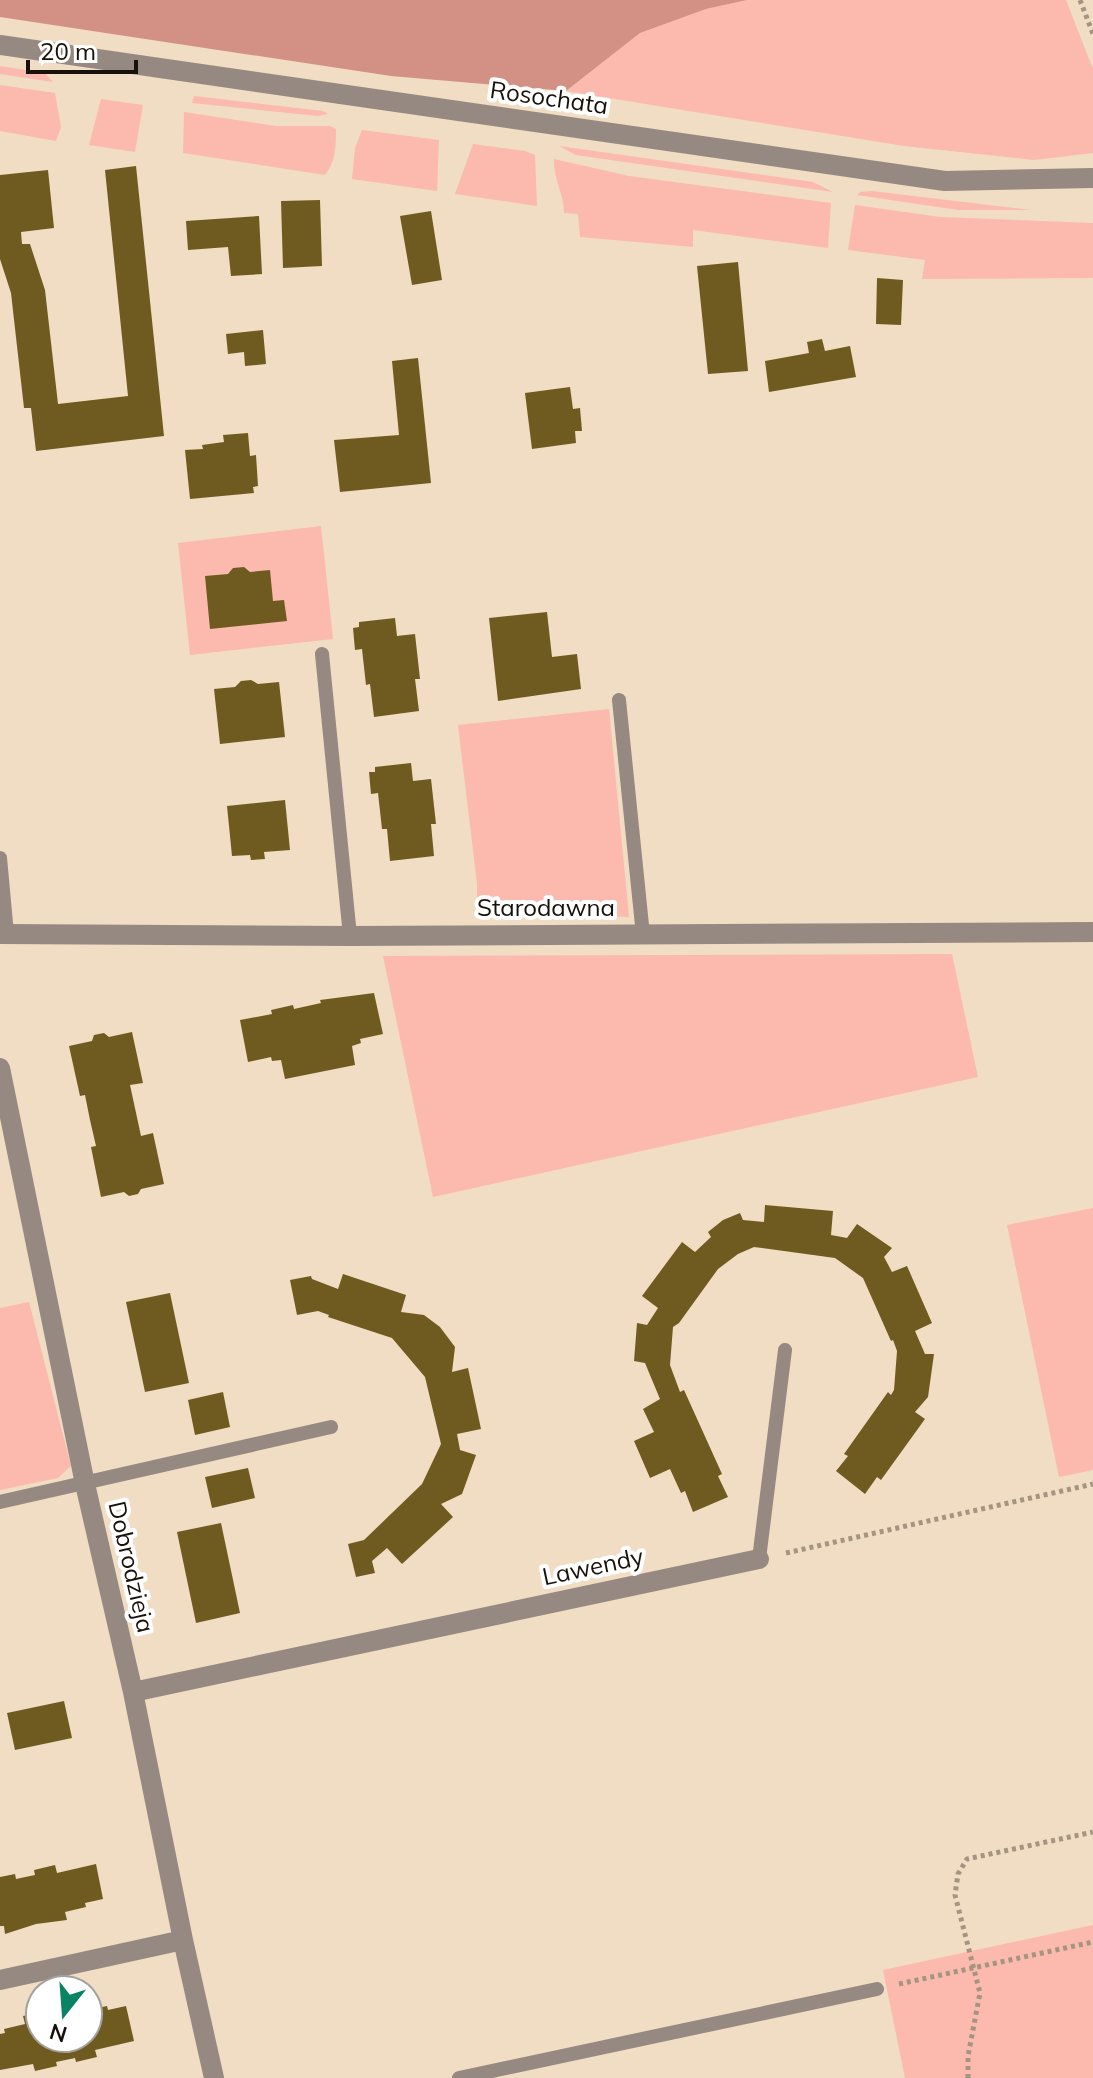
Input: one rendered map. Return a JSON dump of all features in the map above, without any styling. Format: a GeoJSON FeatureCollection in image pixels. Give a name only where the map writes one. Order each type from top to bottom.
{"type":"FeatureCollection","features":[{"type":"Feature","properties":{"kind":"street","name":"Rosochata"},"geometry":{"type":"LineString","coordinates":[[0,45],[945,181],[1093,178]]}},
{"type":"Feature","properties":{"kind":"street","name":"Starodawna"},"geometry":{"type":"LineString","coordinates":[[3,934],[350,936],[1093,932]]}},
{"type":"Feature","properties":{"kind":"street","name":"Dobrodzieja"},"geometry":{"type":"LineString","coordinates":[[0,1068],[85,1484],[133,1692],[214,2078]]}},
{"type":"Feature","properties":{"kind":"street","name":"Lawendy"},"geometry":{"type":"LineString","coordinates":[[133,1692],[759,1559]]}},
{"type":"Feature","properties":{"kind":"street"},"geometry":{"type":"LineString","coordinates":[[0,1980],[183,1940]]}},
{"type":"Feature","properties":{"kind":"lane"},"geometry":{"type":"LineString","coordinates":[[322,654],[350,936]]}},
{"type":"Feature","properties":{"kind":"lane"},"geometry":{"type":"LineString","coordinates":[[619,700],[643,935]]}},
{"type":"Feature","properties":{"kind":"lane"},"geometry":{"type":"LineString","coordinates":[[0,858],[3,934]]}},
{"type":"Feature","properties":{"kind":"lane"},"geometry":{"type":"LineString","coordinates":[[759,1559],[785,1350]]}},
{"type":"Feature","properties":{"kind":"lane"},"geometry":{"type":"LineString","coordinates":[[0,1502],[331,1427]]}},
{"type":"Feature","properties":{"kind":"lane"},"geometry":{"type":"LineString","coordinates":[[459,2078],[877,1989]]}},
{"type":"Feature","properties":{"kind":"path"},"geometry":{"type":"LineString","coordinates":[[1080,0],[1093,34]]}},
{"type":"Feature","properties":{"kind":"path"},"geometry":{"type":"LineString","coordinates":[[759,1559],[1093,1484]]}},
{"type":"Feature","properties":{"kind":"path"},"geometry":{"type":"LineString","coordinates":[[968,2078],[968,2056],[980,1993],[955,1895],[958,1874],[967,1859],[1093,1832]]}},
{"type":"Feature","properties":{"kind":"path"},"geometry":{"type":"LineString","coordinates":[[877,1989],[1093,1942]]}},
{"type":"Feature","properties":{"kind":"shaded area"},"geometry":{"type":"Polygon","coordinates":[[[0,0],[747,0],[706,9],[640,33],[566,91],[391,76],[0,17],[0,0]]]}},
{"type":"Feature","properties":{"kind":"shaded area"},"geometry":{"type":"Polygon","coordinates":[[[747,0],[1066,0],[1093,69],[1093,153],[1034,160],[904,146],[566,91],[640,33],[706,9],[747,0]]]}},
{"type":"Feature","properties":{"kind":"shaded area"},"geometry":{"type":"Polygon","coordinates":[[[0,66],[45,73],[53,82],[0,74],[0,66]]]}},
{"type":"Feature","properties":{"kind":"shaded area"},"geometry":{"type":"Polygon","coordinates":[[[0,85],[55,93],[61,127],[56,141],[0,131],[0,85]]]}},
{"type":"Feature","properties":{"kind":"shaded area"},"geometry":{"type":"Polygon","coordinates":[[[194,96],[328,114],[318,116],[192,103],[194,96]]]}},
{"type":"Feature","properties":{"kind":"shaded area"},"geometry":{"type":"Polygon","coordinates":[[[101,99],[143,105],[135,152],[89,145],[101,99]]]}},
{"type":"Feature","properties":{"kind":"shaded area"},"geometry":{"type":"Polygon","coordinates":[[[184,112],[276,126],[330,126],[336,129],[333,159],[325,175],[183,153],[184,112]]]}},
{"type":"Feature","properties":{"kind":"shaded area"},"geometry":{"type":"Polygon","coordinates":[[[362,130],[439,140],[437,191],[352,179],[355,148],[362,130]]]}},
{"type":"Feature","properties":{"kind":"shaded area"},"geometry":{"type":"Polygon","coordinates":[[[473,144],[535,155],[537,206],[455,194],[473,144]]]}},
{"type":"Feature","properties":{"kind":"shaded area"},"geometry":{"type":"Polygon","coordinates":[[[559,146],[813,182],[833,192],[576,155],[559,146]]]}},
{"type":"Feature","properties":{"kind":"shaded area"},"geometry":{"type":"Polygon","coordinates":[[[554,159],[629,176],[831,203],[828,248],[693,230],[693,247],[580,237],[578,214],[564,213],[554,159]]]}},
{"type":"Feature","properties":{"kind":"shaded area"},"geometry":{"type":"Polygon","coordinates":[[[872,191],[1030,210],[958,210],[857,195],[872,191]]]}},
{"type":"Feature","properties":{"kind":"shaded area"},"geometry":{"type":"Polygon","coordinates":[[[855,205],[940,217],[1093,223],[1093,278],[922,279],[925,260],[848,250],[855,205]]]}},
{"type":"Feature","properties":{"kind":"shaded area"},"geometry":{"type":"Polygon","coordinates":[[[321,526],[333,639],[190,655],[178,543],[321,526]]]}},
{"type":"Feature","properties":{"kind":"shaded area"},"geometry":{"type":"Polygon","coordinates":[[[609,709],[629,917],[477,913],[477,884],[458,725],[609,709]]]}},
{"type":"Feature","properties":{"kind":"shaded area"},"geometry":{"type":"Polygon","coordinates":[[[952,954],[978,1077],[433,1197],[383,956],[952,954]]]}},
{"type":"Feature","properties":{"kind":"shaded area"},"geometry":{"type":"Polygon","coordinates":[[[1093,1208],[1093,1470],[1059,1477],[1007,1225],[1093,1208]]]}},
{"type":"Feature","properties":{"kind":"shaded area"},"geometry":{"type":"Polygon","coordinates":[[[29,1302],[71,1466],[58,1478],[0,1490],[0,1308],[29,1302]]]}},
{"type":"Feature","properties":{"kind":"shaded area"},"geometry":{"type":"Polygon","coordinates":[[[1093,1925],[1093,2078],[905,2078],[883,1970],[1093,1925]]]}},
{"type":"Feature","properties":{"kind":"building"},"geometry":{"type":"Polygon","coordinates":[[[136,166],[164,436],[36,451],[31,408],[24,408],[11,293],[0,259],[0,175],[48,170],[54,228],[21,232],[22,244],[30,244],[45,290],[58,404],[128,396],[105,170],[136,166]]]}},
{"type":"Feature","properties":{"kind":"building"},"geometry":{"type":"Polygon","coordinates":[[[320,200],[322,266],[283,268],[281,201],[320,200]]]}},
{"type":"Feature","properties":{"kind":"building"},"geometry":{"type":"Polygon","coordinates":[[[431,211],[442,280],[412,285],[400,216],[431,211]]]}},
{"type":"Feature","properties":{"kind":"building"},"geometry":{"type":"Polygon","coordinates":[[[259,216],[262,274],[231,276],[228,247],[188,250],[186,221],[259,216]]]}},
{"type":"Feature","properties":{"kind":"building"},"geometry":{"type":"Polygon","coordinates":[[[738,262],[748,371],[708,374],[697,266],[738,262]]]}},
{"type":"Feature","properties":{"kind":"building"},"geometry":{"type":"Polygon","coordinates":[[[877,278],[903,280],[901,325],[876,324],[877,278]]]}},
{"type":"Feature","properties":{"kind":"building"},"geometry":{"type":"Polygon","coordinates":[[[263,330],[266,364],[245,366],[244,352],[228,354],[226,334],[263,330]]]}},
{"type":"Feature","properties":{"kind":"building"},"geometry":{"type":"Polygon","coordinates":[[[822,339],[825,351],[850,346],[856,377],[769,392],[765,361],[809,353],[807,342],[822,339]]]}},
{"type":"Feature","properties":{"kind":"building"},"geometry":{"type":"Polygon","coordinates":[[[418,358],[431,483],[340,492],[334,440],[399,435],[392,361],[418,358]]]}},
{"type":"Feature","properties":{"kind":"building"},"geometry":{"type":"Polygon","coordinates":[[[570,387],[573,409],[580,408],[582,431],[575,431],[576,443],[532,449],[525,393],[570,387]]]}},
{"type":"Feature","properties":{"kind":"building"},"geometry":{"type":"Polygon","coordinates":[[[248,433],[250,456],[256,455],[258,486],[253,487],[254,493],[190,499],[185,450],[203,449],[202,445],[224,442],[223,435],[248,433]]]}},
{"type":"Feature","properties":{"kind":"building"},"geometry":{"type":"Polygon","coordinates":[[[244,567],[250,572],[270,570],[273,601],[284,600],[287,621],[210,629],[205,576],[228,574],[233,568],[244,567]]]}},
{"type":"Feature","properties":{"kind":"building"},"geometry":{"type":"Polygon","coordinates":[[[547,612],[552,657],[577,654],[581,689],[498,701],[489,618],[547,612]]]}},
{"type":"Feature","properties":{"kind":"building"},"geometry":{"type":"Polygon","coordinates":[[[395,618],[397,636],[415,634],[420,679],[415,679],[419,711],[374,717],[362,649],[355,650],[353,628],[359,627],[359,622],[395,618]]]}},
{"type":"Feature","properties":{"kind":"building"},"geometry":{"type":"Polygon","coordinates":[[[251,680],[258,684],[279,682],[285,737],[220,744],[214,689],[235,687],[241,681],[251,680]]]}},
{"type":"Feature","properties":{"kind":"building"},"geometry":{"type":"Polygon","coordinates":[[[411,763],[413,781],[431,779],[436,824],[431,824],[434,856],[390,861],[387,829],[382,829],[378,793],[371,794],[369,772],[375,772],[375,767],[411,763]]]}},
{"type":"Feature","properties":{"kind":"building"},"geometry":{"type":"Polygon","coordinates":[[[285,800],[290,850],[264,852],[265,859],[251,860],[250,855],[232,856],[227,806],[285,800]]]}},
{"type":"Feature","properties":{"kind":"building"},"geometry":{"type":"Polygon","coordinates":[[[374,993],[383,1034],[360,1039],[361,1043],[352,1046],[355,1065],[285,1079],[281,1060],[272,1061],[271,1057],[248,1062],[240,1020],[272,1014],[271,1010],[293,1005],[294,1009],[321,1003],[320,1000],[374,993]]]}},
{"type":"Feature","properties":{"kind":"building"},"geometry":{"type":"Polygon","coordinates":[[[132,1032],[143,1083],[130,1085],[141,1136],[153,1133],[164,1184],[141,1189],[138,1194],[129,1196],[124,1192],[101,1197],[91,1147],[96,1146],[85,1095],[80,1096],[69,1046],[92,1041],[94,1035],[104,1033],[109,1037],[132,1032]]]}},
{"type":"Feature","properties":{"kind":"building"},"geometry":{"type":"Polygon","coordinates":[[[765,1205],[833,1211],[831,1235],[847,1238],[857,1224],[892,1248],[884,1257],[892,1272],[907,1266],[932,1323],[915,1331],[925,1354],[934,1354],[928,1397],[915,1412],[925,1419],[881,1480],[877,1477],[865,1494],[836,1471],[848,1456],[844,1454],[888,1392],[891,1395],[894,1390],[897,1351],[893,1340],[863,1278],[835,1258],[754,1247],[718,1269],[673,1327],[670,1365],[680,1392],[684,1390],[722,1474],[718,1476],[728,1497],[693,1512],[685,1491],[681,1493],[670,1469],[650,1478],[634,1441],[654,1432],[643,1409],[660,1399],[645,1363],[634,1361],[637,1323],[647,1325],[658,1308],[642,1296],[682,1242],[695,1252],[711,1237],[708,1232],[723,1220],[740,1213],[743,1220],[764,1222],[765,1205]]]}},
{"type":"Feature","properties":{"kind":"building"},"geometry":{"type":"Polygon","coordinates":[[[343,1274],[406,1295],[401,1312],[424,1315],[440,1327],[455,1347],[452,1372],[468,1368],[481,1429],[457,1434],[460,1450],[476,1455],[462,1494],[441,1504],[453,1517],[402,1564],[387,1548],[372,1561],[375,1573],[356,1577],[348,1544],[364,1540],[422,1484],[441,1444],[425,1377],[392,1338],[318,1311],[297,1315],[290,1280],[311,1276],[338,1289],[343,1274]]]}},
{"type":"Feature","properties":{"kind":"building"},"geometry":{"type":"Polygon","coordinates":[[[170,1293],[189,1383],[145,1392],[126,1302],[170,1293]]]}},
{"type":"Feature","properties":{"kind":"building"},"geometry":{"type":"Polygon","coordinates":[[[223,1392],[230,1427],[195,1435],[188,1400],[223,1392]]]}},
{"type":"Feature","properties":{"kind":"building"},"geometry":{"type":"Polygon","coordinates":[[[248,1468],[255,1498],[212,1508],[205,1477],[248,1468]]]}},
{"type":"Feature","properties":{"kind":"building"},"geometry":{"type":"Polygon","coordinates":[[[221,1523],[240,1613],[196,1623],[177,1532],[221,1523]]]}},
{"type":"Feature","properties":{"kind":"building"},"geometry":{"type":"Polygon","coordinates":[[[64,1701],[72,1738],[15,1750],[7,1713],[64,1701]]]}},
{"type":"Feature","properties":{"kind":"building"},"geometry":{"type":"Polygon","coordinates":[[[96,1864],[103,1899],[65,1912],[67,1920],[36,1924],[5,1934],[4,1926],[0,1926],[0,1877],[15,1874],[16,1879],[35,1875],[34,1870],[55,1865],[57,1873],[96,1864]]]}},
{"type":"Feature","properties":{"kind":"building"},"geometry":{"type":"Polygon","coordinates":[[[107,2006],[108,2010],[126,2006],[134,2041],[104,2048],[104,2007],[107,2006]]]}},
{"type":"Feature","properties":{"kind":"building"},"geometry":{"type":"Polygon","coordinates":[[[24,2024],[24,2054],[96,2054],[97,2057],[76,2062],[75,2058],[56,2062],[57,2066],[35,2071],[33,2064],[0,2070],[0,2034],[5,2033],[4,2029],[24,2024]]]}}]}
